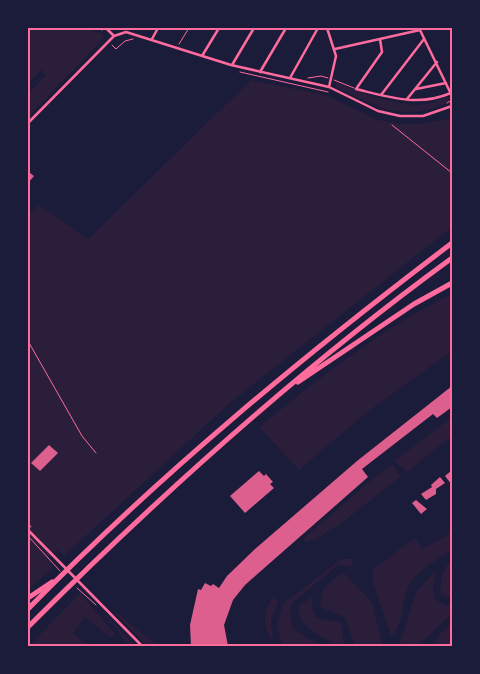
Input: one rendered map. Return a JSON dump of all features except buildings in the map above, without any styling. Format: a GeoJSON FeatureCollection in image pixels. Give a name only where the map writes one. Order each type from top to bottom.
{"type":"FeatureCollection","features":[{"type":"Feature","properties":{"kind":"highway"},"geometry":{"type":"LineString","coordinates":[[28,610],[57,579],[166,476],[250,402],[360,313],[452,243]]}},
{"type":"Feature","properties":{"kind":"highway"},"geometry":{"type":"LineString","coordinates":[[28,627],[163,497],[357,330],[452,258]]}},
{"type":"Feature","properties":{"kind":"highway"},"geometry":{"type":"LineString","coordinates":[[291,386],[414,304],[452,283]]}},
{"type":"Feature","properties":{"kind":"highway"},"geometry":{"type":"LineString","coordinates":[[28,598],[57,579]]}},
{"type":"Feature","properties":{"kind":"street"},"geometry":{"type":"LineString","coordinates":[[106,28],[114,36]]}},
{"type":"Feature","properties":{"kind":"street"},"geometry":{"type":"LineString","coordinates":[[151,40],[158,28]]}},
{"type":"Feature","properties":{"kind":"street"},"geometry":{"type":"LineString","coordinates":[[202,57],[219,28]]}},
{"type":"Feature","properties":{"kind":"street"},"geometry":{"type":"LineString","coordinates":[[231,65],[254,28]]}},
{"type":"Feature","properties":{"kind":"street"},"geometry":{"type":"LineString","coordinates":[[260,72],[286,28]]}},
{"type":"Feature","properties":{"kind":"street"},"geometry":{"type":"LineString","coordinates":[[290,78],[318,28]]}},
{"type":"Feature","properties":{"kind":"street"},"geometry":{"type":"LineString","coordinates":[[327,28],[335,49],[336,62],[329,87]]}},
{"type":"Feature","properties":{"kind":"street"},"geometry":{"type":"LineString","coordinates":[[335,49],[380,40],[420,29],[452,94],[425,101],[381,95],[356,89],[382,52],[380,40]]}},
{"type":"Feature","properties":{"kind":"street"},"geometry":{"type":"LineString","coordinates":[[28,123],[114,36],[126,32],[231,65],[329,87],[378,111],[400,116],[423,116],[451,107]]}},
{"type":"Feature","properties":{"kind":"street"},"geometry":{"type":"LineString","coordinates":[[381,95],[425,38]]}},
{"type":"Feature","properties":{"kind":"street"},"geometry":{"type":"LineString","coordinates":[[407,99],[437,62]]}},
{"type":"Feature","properties":{"kind":"street"},"geometry":{"type":"LineString","coordinates":[[415,90],[446,83]]}},
{"type":"Feature","properties":{"kind":"street"},"geometry":{"type":"LineString","coordinates":[[28,530],[52,557],[142,646]]}},
{"type":"Feature","properties":{"kind":"lane"},"geometry":{"type":"LineString","coordinates":[[28,341],[82,436],[96,453]]}},
{"type":"Feature","properties":{"kind":"path"},"geometry":{"type":"LineString","coordinates":[[96,28],[103,30],[109,42],[116,49]]}},
{"type":"Feature","properties":{"kind":"path"},"geometry":{"type":"LineString","coordinates":[[177,48],[189,28]]}},
{"type":"Feature","properties":{"kind":"path"},"geometry":{"type":"LineString","coordinates":[[305,77],[320,76],[356,89]]}},
{"type":"Feature","properties":{"kind":"path"},"geometry":{"type":"LineString","coordinates":[[444,96],[451,107]]}},
{"type":"Feature","properties":{"kind":"path"},"geometry":{"type":"LineString","coordinates":[[447,103],[452,100]]}},
{"type":"Feature","properties":{"kind":"path"},"geometry":{"type":"LineString","coordinates":[[392,125],[452,173]]}},
{"type":"Feature","properties":{"kind":"path"},"geometry":{"type":"LineString","coordinates":[[28,536],[61,572]]}},
{"type":"Feature","properties":{"kind":"path"},"geometry":{"type":"LineString","coordinates":[[74,585],[86,597]]}},
{"type":"Feature","properties":{"kind":"shaded area"},"geometry":{"type":"Polygon","coordinates":[[[28,28],[85,28],[102,34],[104,38],[28,117],[28,94],[48,73],[46,75],[41,70],[28,84],[28,28]]]}},
{"type":"Feature","properties":{"kind":"shaded area"},"geometry":{"type":"Polygon","coordinates":[[[251,80],[325,95],[378,120],[403,124],[421,124],[452,118],[452,227],[231,402],[64,556],[57,550],[48,559],[53,568],[28,590],[28,216],[39,205],[88,239],[251,80]]]}},
{"type":"Feature","properties":{"kind":"shaded area"},"geometry":{"type":"Polygon","coordinates":[[[335,82],[379,98],[403,104],[428,103],[448,96],[450,102],[418,111],[404,112],[392,110],[379,107],[336,87],[335,82]]]}},
{"type":"Feature","properties":{"kind":"shaded area"},"geometry":{"type":"Polygon","coordinates":[[[452,294],[452,351],[366,413],[299,470],[259,427],[328,372],[376,338],[400,322],[452,294]]]}},
{"type":"Feature","properties":{"kind":"shaded area"},"geometry":{"type":"Polygon","coordinates":[[[452,417],[452,436],[407,472],[394,461],[452,417]]]}},
{"type":"Feature","properties":{"kind":"shaded area"},"geometry":{"type":"Polygon","coordinates":[[[393,464],[400,477],[334,529],[332,528],[314,541],[312,539],[306,543],[304,538],[369,482],[393,464]]]}},
{"type":"Feature","properties":{"kind":"shaded area"},"geometry":{"type":"Polygon","coordinates":[[[452,532],[452,550],[427,566],[416,576],[408,588],[398,627],[391,636],[373,582],[372,570],[415,538],[423,549],[452,532]]]}},
{"type":"Feature","properties":{"kind":"shaded area"},"geometry":{"type":"Polygon","coordinates":[[[341,559],[354,559],[351,567],[338,565],[292,603],[290,615],[293,629],[321,646],[282,646],[277,624],[283,604],[341,559]]]}},
{"type":"Feature","properties":{"kind":"shaded area"},"geometry":{"type":"Polygon","coordinates":[[[452,561],[452,596],[443,596],[440,593],[443,575],[446,567],[452,561]]]}},
{"type":"Feature","properties":{"kind":"shaded area"},"geometry":{"type":"Polygon","coordinates":[[[436,570],[433,589],[435,599],[444,605],[452,605],[452,614],[417,646],[399,646],[416,592],[436,570]]]}},
{"type":"Feature","properties":{"kind":"shaded area"},"geometry":{"type":"Polygon","coordinates":[[[341,573],[345,574],[372,602],[383,646],[355,646],[345,617],[320,607],[323,589],[341,573]]]}},
{"type":"Feature","properties":{"kind":"shaded area"},"geometry":{"type":"Polygon","coordinates":[[[80,593],[115,634],[111,638],[85,617],[73,634],[89,646],[29,646],[80,593]]]}},
{"type":"Feature","properties":{"kind":"shaded area"},"geometry":{"type":"Polygon","coordinates":[[[274,597],[278,601],[271,621],[273,639],[271,640],[266,629],[265,618],[267,607],[274,597]]]}},
{"type":"Feature","properties":{"kind":"shaded area"},"geometry":{"type":"Polygon","coordinates":[[[312,597],[313,611],[317,618],[341,622],[344,646],[338,646],[318,635],[301,619],[299,606],[312,597]]]}},
{"type":"Feature","properties":{"kind":"shaded area"},"geometry":{"type":"Polygon","coordinates":[[[97,606],[135,646],[130,646],[97,606]]]}},
{"type":"Feature","properties":{"kind":"shaded area"},"geometry":{"type":"Polygon","coordinates":[[[109,607],[158,646],[147,646],[109,607]]]}},
{"type":"Feature","properties":{"kind":"shaded area"},"geometry":{"type":"Polygon","coordinates":[[[452,623],[452,646],[433,646],[439,635],[452,623]]]}}]}
